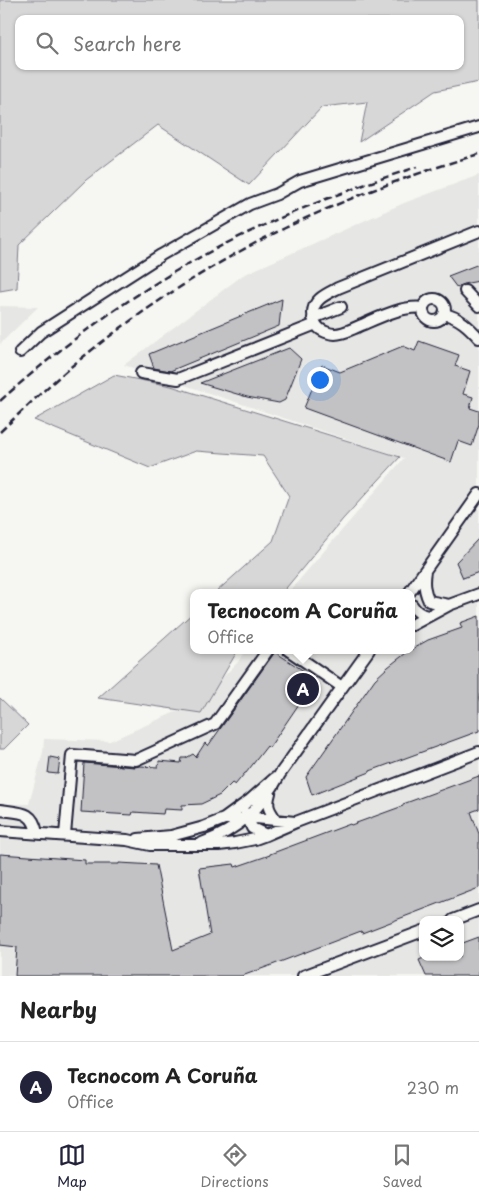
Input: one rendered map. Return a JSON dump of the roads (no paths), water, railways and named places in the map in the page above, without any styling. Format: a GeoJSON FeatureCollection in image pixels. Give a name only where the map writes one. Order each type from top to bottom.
{"type":"FeatureCollection","features":[{"type":"Feature","properties":{"kind":"street"},"geometry":{"type":"LineString","coordinates":[[20,352],[41,332],[161,255],[250,204],[277,194],[300,181],[479,127]]}},
{"type":"Feature","properties":{"kind":"street"},"geometry":{"type":"LineString","coordinates":[[423,308],[410,308],[392,313],[345,332],[335,334],[318,328],[314,321],[313,307],[320,298],[338,288],[479,232]]}},
{"type":"Feature","properties":{"kind":"street"},"geometry":{"type":"LineString","coordinates":[[466,291],[479,306]]}},
{"type":"Feature","properties":{"kind":"street"},"geometry":{"type":"LineString","coordinates":[[437,300],[445,309],[444,314],[438,320],[432,321],[427,319],[423,313],[423,308],[426,303],[437,300]]}},
{"type":"Feature","properties":{"kind":"street"},"geometry":{"type":"LineString","coordinates":[[141,373],[178,379],[314,321],[342,307]]}},
{"type":"Feature","properties":{"kind":"street"},"geometry":{"type":"LineString","coordinates":[[444,314],[461,320],[479,338]]}},
{"type":"Feature","properties":{"kind":"street"},"geometry":{"type":"LineString","coordinates":[[413,589],[479,494]]}},
{"type":"Feature","properties":{"kind":"street"},"geometry":{"type":"LineString","coordinates":[[425,571],[423,582],[425,594],[429,601]]}},
{"type":"Feature","properties":{"kind":"street"},"geometry":{"type":"LineString","coordinates":[[415,622],[449,605],[479,594]]}},
{"type":"Feature","properties":{"kind":"street"},"geometry":{"type":"LineString","coordinates":[[415,597],[449,605]]}},
{"type":"Feature","properties":{"kind":"street"},"geometry":{"type":"LineString","coordinates":[[415,610],[428,616]]}},
{"type":"Feature","properties":{"kind":"street"},"geometry":{"type":"LineString","coordinates":[[65,836],[72,755],[136,760],[215,724],[265,654]]}},
{"type":"Feature","properties":{"kind":"street"},"geometry":{"type":"LineString","coordinates":[[294,654],[342,687]]}},
{"type":"Feature","properties":{"kind":"street"},"geometry":{"type":"LineString","coordinates":[[197,845],[227,832],[247,818],[260,804],[366,654]]}},
{"type":"Feature","properties":{"kind":"street"},"geometry":{"type":"LineString","coordinates":[[0,831],[127,840],[150,845],[219,845],[235,843],[266,835],[479,752]]}},
{"type":"Feature","properties":{"kind":"street"},"geometry":{"type":"LineString","coordinates":[[127,840],[171,836],[204,827],[224,819],[280,774]]}},
{"type":"Feature","properties":{"kind":"street"},"geometry":{"type":"LineString","coordinates":[[271,790],[268,801],[269,810],[276,820]]}},
{"type":"Feature","properties":{"kind":"street"},"geometry":{"type":"LineString","coordinates":[[250,800],[246,814],[247,818],[252,828],[266,835]]}},
{"type":"Feature","properties":{"kind":"street"},"geometry":{"type":"LineString","coordinates":[[0,810],[22,813],[29,816],[34,821],[37,833]]}},
{"type":"Feature","properties":{"kind":"street"},"geometry":{"type":"LineString","coordinates":[[224,819],[247,818],[296,822]]}},
{"type":"Feature","properties":{"kind":"street"},"geometry":{"type":"LineString","coordinates":[[463,916],[479,910]]}},
{"type":"Feature","properties":{"kind":"street"},"geometry":{"type":"LineString","coordinates":[[303,976],[419,932]]}},
{"type":"Feature","properties":{"kind":"railway"},"geometry":{"type":"LineString","coordinates":[[0,432],[58,378],[102,342],[127,323],[204,272],[257,242],[332,207],[405,178],[479,154]]}},
{"type":"Feature","properties":{"kind":"railway"},"geometry":{"type":"LineString","coordinates":[[0,401],[79,336],[135,296],[193,261],[247,233],[295,212],[343,192],[417,167]]}},
{"type":"Feature","properties":{"kind":"place","name":"Tecnocom A Coruña"},"geometry":{"type":"Point","coordinates":[303,689]}}]}
